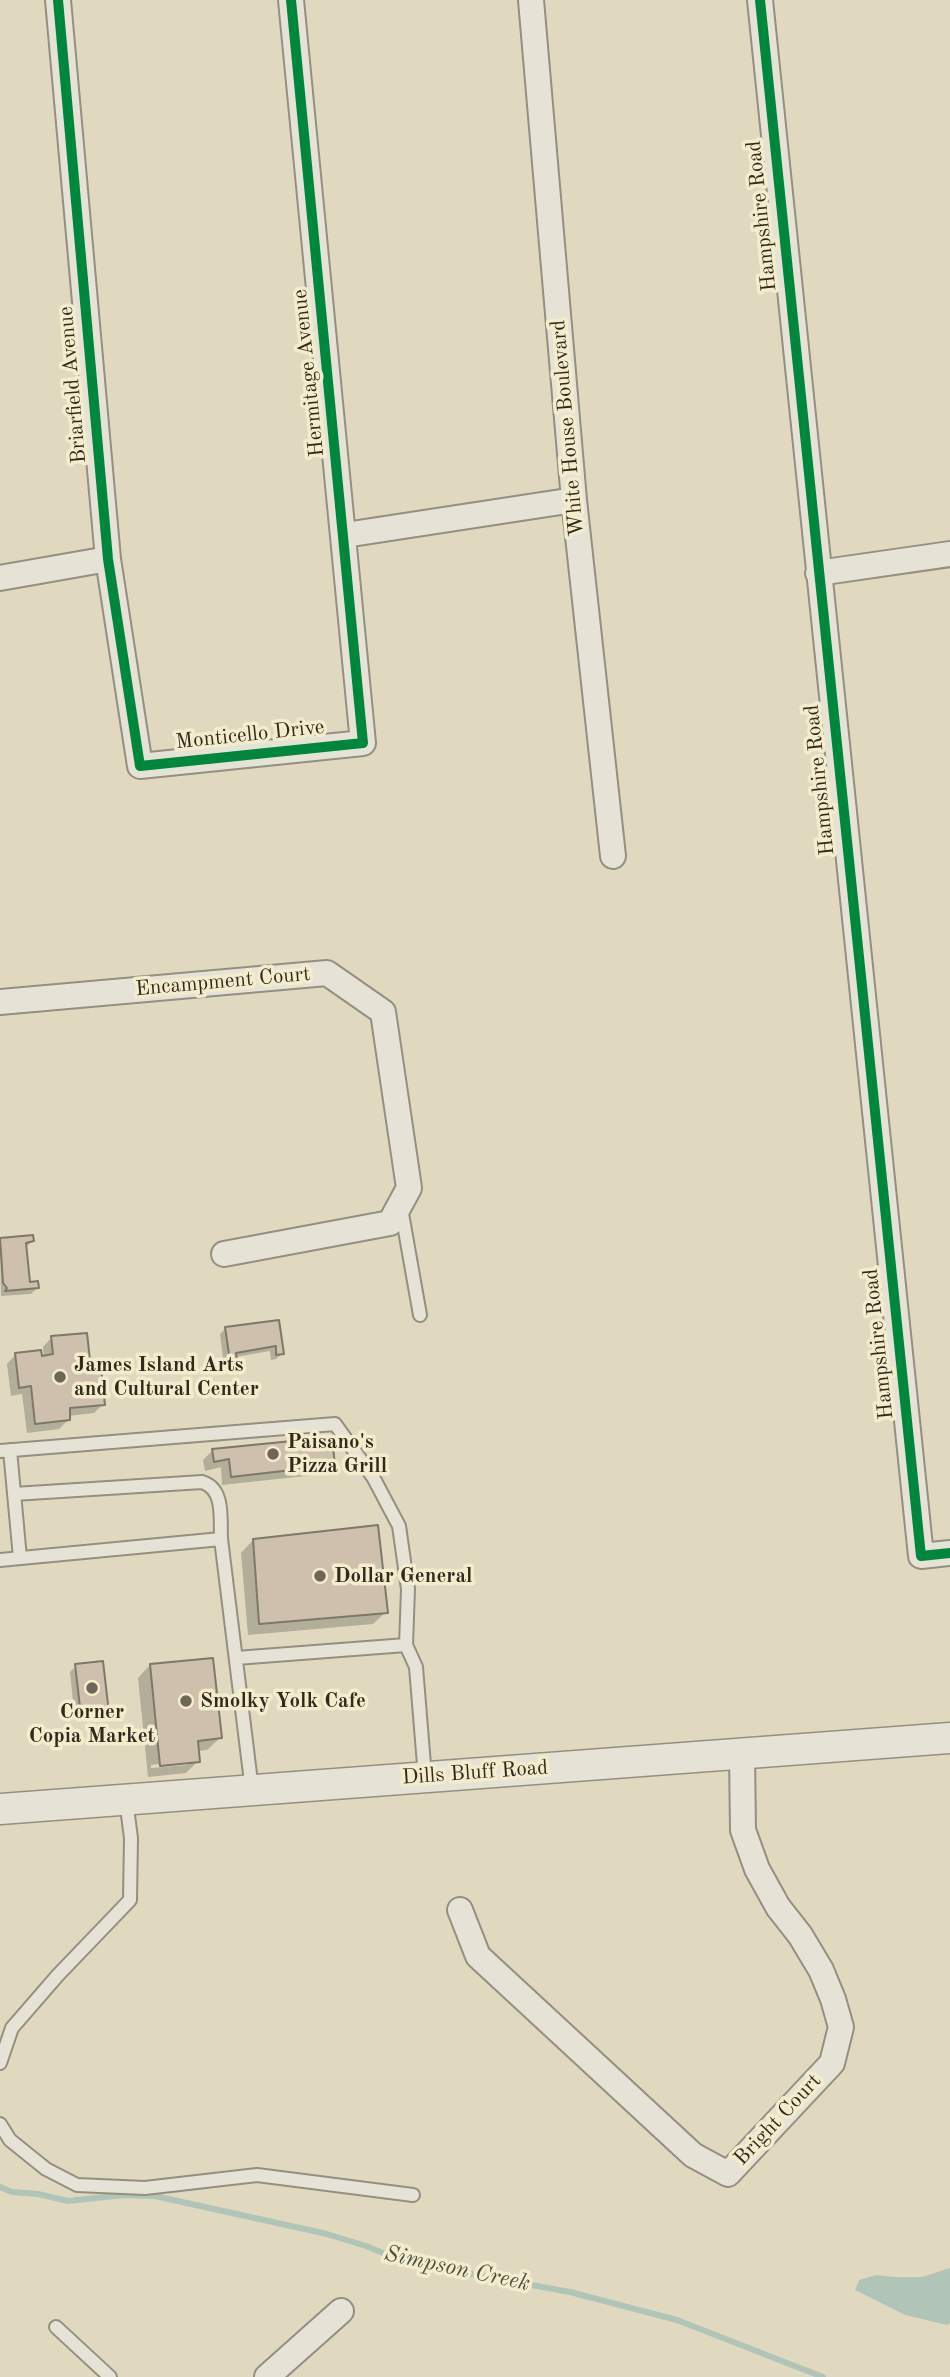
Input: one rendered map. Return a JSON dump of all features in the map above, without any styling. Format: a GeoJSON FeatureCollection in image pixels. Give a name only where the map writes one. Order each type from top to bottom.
{"type":"FeatureCollection","features":[{"type":"Feature","properties":{"kind":"street","name":"Briarfield Avenue"},"geometry":{"type":"LineString","coordinates":[[58,0],[108,559],[140,766]]}},
{"type":"Feature","properties":{"kind":"street","name":"Hermitage Avenue"},"geometry":{"type":"LineString","coordinates":[[291,0],[345,535],[363,743]]}},
{"type":"Feature","properties":{"kind":"street","name":"White House Boulevard"},"geometry":{"type":"LineString","coordinates":[[531,0],[574,500],[613,856]]}},
{"type":"Feature","properties":{"kind":"street","name":"Hampshire Road"},"geometry":{"type":"LineString","coordinates":[[760,0],[921,1556],[950,1553]]}},
{"type":"Feature","properties":{"kind":"street"},"geometry":{"type":"LineString","coordinates":[[345,535],[574,500]]}},
{"type":"Feature","properties":{"kind":"street"},"geometry":{"type":"LineString","coordinates":[[818,573],[950,554]]}},
{"type":"Feature","properties":{"kind":"street"},"geometry":{"type":"LineString","coordinates":[[0,578],[108,559]]}},
{"type":"Feature","properties":{"kind":"street","name":"Monticello Drive"},"geometry":{"type":"LineString","coordinates":[[140,766],[363,743]]}},
{"type":"Feature","properties":{"kind":"street","name":"Encampment Court"},"geometry":{"type":"LineString","coordinates":[[0,1002],[327,973],[383,1012],[410,1188],[400,1204]]}},
{"type":"Feature","properties":{"kind":"street"},"geometry":{"type":"LineString","coordinates":[[224,1254],[390,1223],[400,1204]]}},
{"type":"Feature","properties":{"kind":"street","name":"Dills Bluff Road"},"geometry":{"type":"LineString","coordinates":[[0,1809],[950,1738]]}},
{"type":"Feature","properties":{"kind":"street","name":"Bright Court"},"geometry":{"type":"LineString","coordinates":[[460,1910],[478,1956],[693,2155],[728,2174],[832,2063],[841,2027],[834,1999],[821,1970],[800,1935],[778,1907],[757,1869],[743,1830],[741,1753]]}},
{"type":"Feature","properties":{"kind":"street"},"geometry":{"type":"LineString","coordinates":[[267,2377],[341,2311]]}},
{"type":"Feature","properties":{"kind":"lane"},"geometry":{"type":"LineString","coordinates":[[400,1204],[420,1315]]}},
{"type":"Feature","properties":{"kind":"lane"},"geometry":{"type":"LineString","coordinates":[[20,1558],[14,1494],[5,1451],[335,1424],[373,1477],[399,1526],[408,1590],[406,1646],[416,1667],[425,1777]]}},
{"type":"Feature","properties":{"kind":"lane"},"geometry":{"type":"LineString","coordinates":[[14,1494],[202,1482],[218,1493],[221,1539],[252,1790]]}},
{"type":"Feature","properties":{"kind":"lane"},"geometry":{"type":"LineString","coordinates":[[0,1560],[221,1539]]}},
{"type":"Feature","properties":{"kind":"lane"},"geometry":{"type":"LineString","coordinates":[[236,1658],[406,1646]]}},
{"type":"Feature","properties":{"kind":"lane"},"geometry":{"type":"LineString","coordinates":[[0,2063],[12,2028],[58,1975],[130,1900],[131,1838],[126,1800]]}},
{"type":"Feature","properties":{"kind":"lane"},"geometry":{"type":"LineString","coordinates":[[0,2124],[10,2140],[46,2169],[77,2185],[145,2188],[257,2175],[413,2195]]}},
{"type":"Feature","properties":{"kind":"lane"},"geometry":{"type":"LineString","coordinates":[[56,2327],[110,2377]]}},
{"type":"Feature","properties":{"kind":"shaded area"},"geometry":{"type":"Polygon","coordinates":[[[950,2268],[950,2323],[947,2325],[905,2315],[855,2290],[859,2280],[876,2275],[922,2277],[950,2268]]]}},
{"type":"Feature","properties":{"kind":"building"},"geometry":{"type":"Polygon","coordinates":[[[33,1235],[34,1241],[26,1243],[30,1282],[38,1281],[39,1288],[5,1291],[7,1288],[3,1283],[0,1238],[33,1235]]]}},
{"type":"Feature","properties":{"kind":"building"},"geometry":{"type":"Polygon","coordinates":[[[279,1320],[284,1354],[276,1355],[276,1346],[236,1353],[237,1360],[230,1361],[225,1327],[279,1320]]]}},
{"type":"Feature","properties":{"kind":"building","name":"James Island Arts and Cultural Center"},"geometry":{"type":"Polygon","coordinates":[[[87,1333],[91,1369],[101,1368],[105,1405],[70,1408],[70,1420],[35,1424],[31,1386],[19,1388],[15,1353],[41,1350],[42,1356],[53,1354],[51,1336],[87,1333]]]}},
{"type":"Feature","properties":{"kind":"building","name":"Paisano's Pizza Grill"},"geometry":{"type":"Polygon","coordinates":[[[332,1437],[335,1465],[231,1477],[229,1459],[214,1462],[212,1449],[332,1437]]]}},
{"type":"Feature","properties":{"kind":"building","name":"Dollar General"},"geometry":{"type":"Polygon","coordinates":[[[378,1525],[388,1613],[259,1624],[253,1539],[378,1525]]]}},
{"type":"Feature","properties":{"kind":"building","name":"Smolky Yolk Cafe"},"geometry":{"type":"Polygon","coordinates":[[[213,1658],[222,1738],[198,1741],[200,1762],[160,1766],[150,1664],[213,1658]]]}},
{"type":"Feature","properties":{"kind":"building","name":"Corner Copia Market"},"geometry":{"type":"Polygon","coordinates":[[[103,1661],[109,1713],[81,1716],[75,1664],[103,1661]]]}},
{"type":"Feature","properties":{"kind":"waterway","name":"Simpson Creek"},"geometry":{"type":"LineString","coordinates":[[0,2187],[12,2192],[38,2194],[68,2201],[123,2195],[155,2196],[327,2234],[405,2262],[570,2292],[677,2320],[823,2377]]}},
{"type":"Feature","properties":{"kind":"cycle path"},"geometry":{"type":"LineString","coordinates":[[58,0],[108,559],[140,766],[363,743],[291,0]]}},
{"type":"Feature","properties":{"kind":"cycle path"},"geometry":{"type":"LineString","coordinates":[[760,0],[921,1556],[950,1553]]}},
{"type":"Feature","properties":{"kind":"place","name":"James Island Arts and Cultural Center"},"geometry":{"type":"Point","coordinates":[60,1377]}},
{"type":"Feature","properties":{"kind":"place","name":"Paisano's Pizza Grill"},"geometry":{"type":"Point","coordinates":[273,1454]}},
{"type":"Feature","properties":{"kind":"place","name":"Dollar General"},"geometry":{"type":"Point","coordinates":[320,1576]}},
{"type":"Feature","properties":{"kind":"place","name":"Corner Copia Market"},"geometry":{"type":"Point","coordinates":[92,1688]}},
{"type":"Feature","properties":{"kind":"place","name":"Smolky Yolk Cafe"},"geometry":{"type":"Point","coordinates":[186,1701]}}]}
